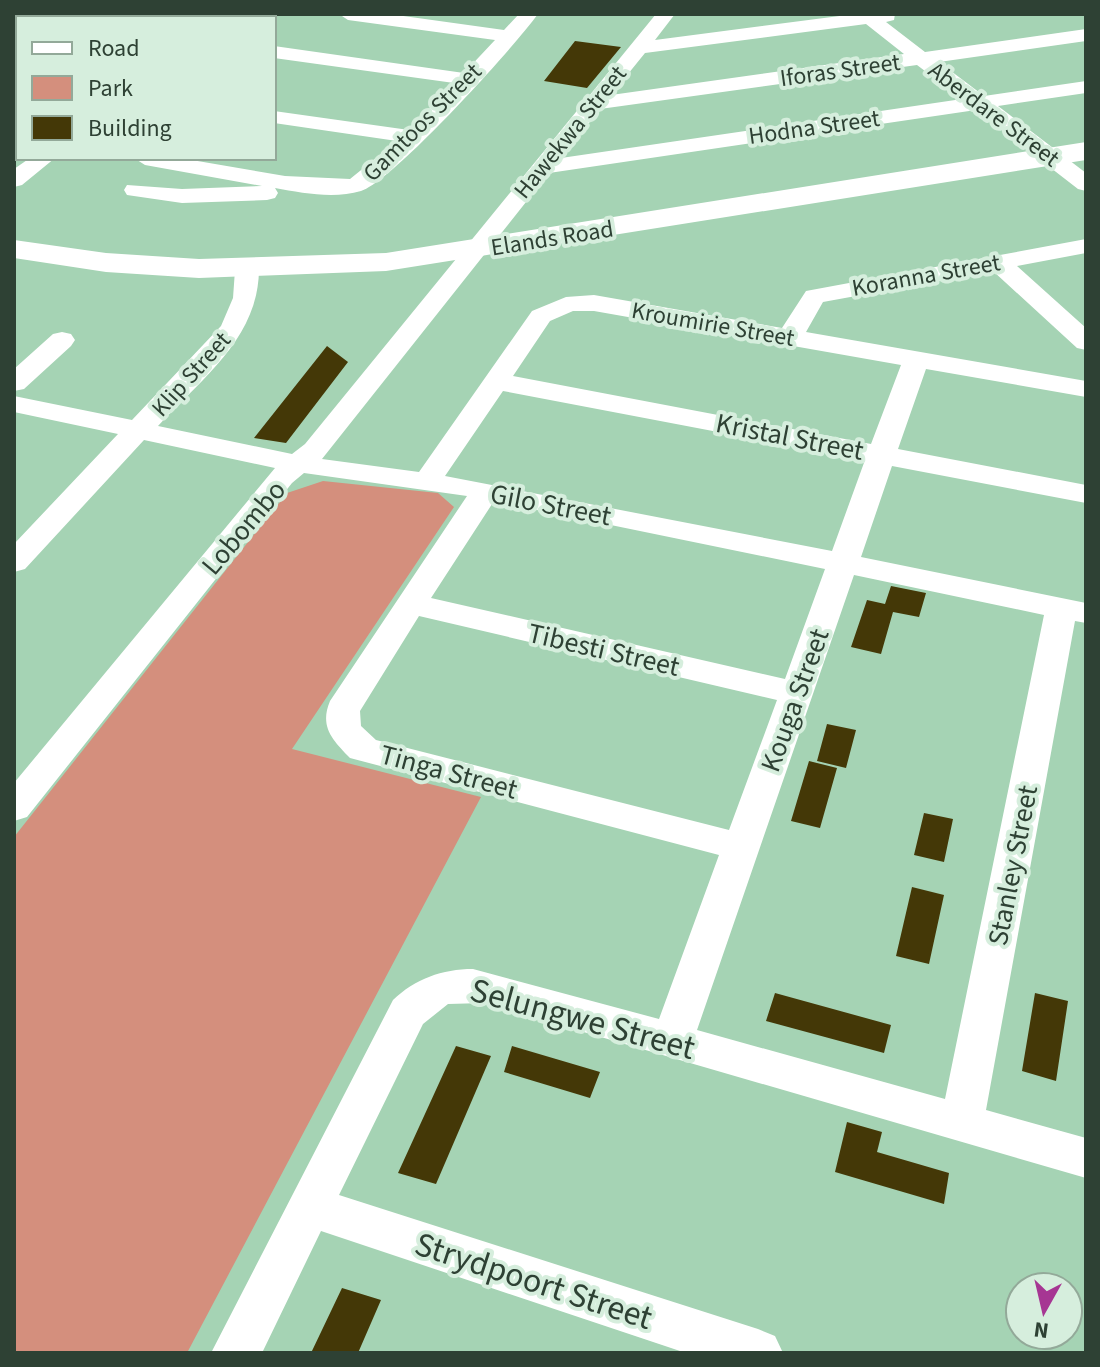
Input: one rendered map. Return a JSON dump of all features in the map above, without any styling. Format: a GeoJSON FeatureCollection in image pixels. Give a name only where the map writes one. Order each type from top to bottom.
{"type":"FeatureCollection","features":[{"type":"Feature","properties":{"kind":"street"},"geometry":{"type":"LineString","coordinates":[[348,14],[508,36]]}},
{"type":"Feature","properties":{"kind":"street","name":"Gamtoos Street"},"geometry":{"type":"LineString","coordinates":[[155,160],[297,183],[339,188],[359,185],[412,137],[529,14]]}},
{"type":"Feature","properties":{"kind":"street","name":"Hawekwa Street"},"geometry":{"type":"LineString","coordinates":[[475,250],[666,14]]}},
{"type":"Feature","properties":{"kind":"street"},"geometry":{"type":"LineString","coordinates":[[638,48],[899,14]]}},
{"type":"Feature","properties":{"kind":"street","name":"Aberdare Street"},"geometry":{"type":"LineString","coordinates":[[866,16],[1086,184]]}},
{"type":"Feature","properties":{"kind":"street","name":"Iforas Street"},"geometry":{"type":"LineString","coordinates":[[593,104],[1086,35]]}},
{"type":"Feature","properties":{"kind":"street"},"geometry":{"type":"LineString","coordinates":[[276,52],[466,79]]}},
{"type":"Feature","properties":{"kind":"street","name":"Hodna Street"},"geometry":{"type":"LineString","coordinates":[[541,168],[1086,87]]}},
{"type":"Feature","properties":{"kind":"street"},"geometry":{"type":"LineString","coordinates":[[276,117],[412,137]]}},
{"type":"Feature","properties":{"kind":"street","name":"Elands Road"},"geometry":{"type":"LineString","coordinates":[[14,249],[134,265],[247,270],[371,264],[475,250],[1086,151]]}},
{"type":"Feature","properties":{"kind":"street"},"geometry":{"type":"LineString","coordinates":[[14,180],[41,160]]}},
{"type":"Feature","properties":{"kind":"street","name":"Gamtoos Street"},"geometry":{"type":"LineString","coordinates":[[171,163],[128,195],[266,193],[297,183]]}},
{"type":"Feature","properties":{"kind":"street","name":"Koranna Street"},"geometry":{"type":"LineString","coordinates":[[790,337],[803,309],[815,296],[1086,246]]}},
{"type":"Feature","properties":{"kind":"street","name":"Lobombo"},"geometry":{"type":"LineString","coordinates":[[14,808],[282,477],[315,450],[475,250]]}},
{"type":"Feature","properties":{"kind":"street"},"geometry":{"type":"LineString","coordinates":[[998,262],[1086,342]]}},
{"type":"Feature","properties":{"kind":"street","name":"Klip Street"},"geometry":{"type":"LineString","coordinates":[[14,562],[28,530],[140,431],[233,329],[246,298],[247,270]]}},
{"type":"Feature","properties":{"kind":"street","name":"Kroumirie Street"},"geometry":{"type":"LineString","coordinates":[[427,481],[541,316],[552,308],[571,303],[594,303],[1086,389]]}},
{"type":"Feature","properties":{"kind":"street"},"geometry":{"type":"LineString","coordinates":[[14,383],[62,340]]}},
{"type":"Feature","properties":{"kind":"street","name":"Kouga Street"},"geometry":{"type":"LineString","coordinates":[[672,1040],[916,359]]}},
{"type":"Feature","properties":{"kind":"street","name":"Kristal Street"},"geometry":{"type":"LineString","coordinates":[[494,381],[1086,494]]}},
{"type":"Feature","properties":{"kind":"street","name":"Gilo Street"},"geometry":{"type":"LineString","coordinates":[[14,404],[299,464],[486,490],[1073,610]]}},
{"type":"Feature","properties":{"kind":"street","name":"Tinga Street"},"geometry":{"type":"LineString","coordinates":[[486,490],[343,711],[344,730],[363,749],[742,847]]}},
{"type":"Feature","properties":{"kind":"street","name":"Tibesti Street"},"geometry":{"type":"LineString","coordinates":[[412,604],[797,693]]}},
{"type":"Feature","properties":{"kind":"street","name":"Stanley Street"},"geometry":{"type":"LineString","coordinates":[[962,1123],[1073,610]]}},
{"type":"Feature","properties":{"kind":"street","name":"Selungwe Street"},"geometry":{"type":"LineString","coordinates":[[236,1353],[408,1012],[434,990],[467,984],[484,987],[1086,1158]]}},
{"type":"Feature","properties":{"kind":"street","name":"Strydpoort Street"},"geometry":{"type":"LineString","coordinates":[[310,1207],[758,1353]]}},
{"type":"Feature","properties":{"kind":"green space"},"geometry":{"type":"Polygon","coordinates":[[[323,481],[438,493],[454,507],[292,749],[481,797],[187,1353],[14,1353],[14,837],[287,493],[323,481]]]}},
{"type":"Feature","properties":{"kind":"building"},"geometry":{"type":"Polygon","coordinates":[[[575,41],[621,47],[587,88],[544,81],[575,41]]]}},
{"type":"Feature","properties":{"kind":"building"},"geometry":{"type":"Polygon","coordinates":[[[327,346],[348,362],[286,443],[254,438],[327,346]]]}},
{"type":"Feature","properties":{"kind":"building"},"geometry":{"type":"Polygon","coordinates":[[[891,586],[926,593],[919,617],[893,612],[881,654],[851,647],[867,600],[885,604],[891,586]]]}},
{"type":"Feature","properties":{"kind":"building"},"geometry":{"type":"Polygon","coordinates":[[[827,724],[856,730],[846,768],[817,761],[827,724]]]}},
{"type":"Feature","properties":{"kind":"building"},"geometry":{"type":"Polygon","coordinates":[[[809,761],[837,768],[820,828],[791,821],[809,761]]]}},
{"type":"Feature","properties":{"kind":"building"},"geometry":{"type":"Polygon","coordinates":[[[924,813],[953,819],[944,862],[914,855],[924,813]]]}},
{"type":"Feature","properties":{"kind":"building"},"geometry":{"type":"Polygon","coordinates":[[[912,887],[944,895],[929,964],[896,956],[912,887]]]}},
{"type":"Feature","properties":{"kind":"building"},"geometry":{"type":"Polygon","coordinates":[[[775,993],[891,1025],[884,1053],[766,1021],[775,993]]]}},
{"type":"Feature","properties":{"kind":"building"},"geometry":{"type":"Polygon","coordinates":[[[1035,993],[1068,1001],[1056,1081],[1022,1071],[1035,993]]]}},
{"type":"Feature","properties":{"kind":"building"},"geometry":{"type":"Polygon","coordinates":[[[456,1046],[491,1056],[436,1184],[398,1173],[456,1046]]]}},
{"type":"Feature","properties":{"kind":"building"},"geometry":{"type":"Polygon","coordinates":[[[512,1046],[600,1072],[590,1098],[504,1072],[512,1046]]]}},
{"type":"Feature","properties":{"kind":"building"},"geometry":{"type":"Polygon","coordinates":[[[847,1122],[882,1132],[877,1152],[949,1173],[944,1204],[835,1172],[847,1122]]]}},
{"type":"Feature","properties":{"kind":"building"},"geometry":{"type":"Polygon","coordinates":[[[342,1288],[381,1300],[358,1353],[311,1353],[342,1288]]]}}]}
